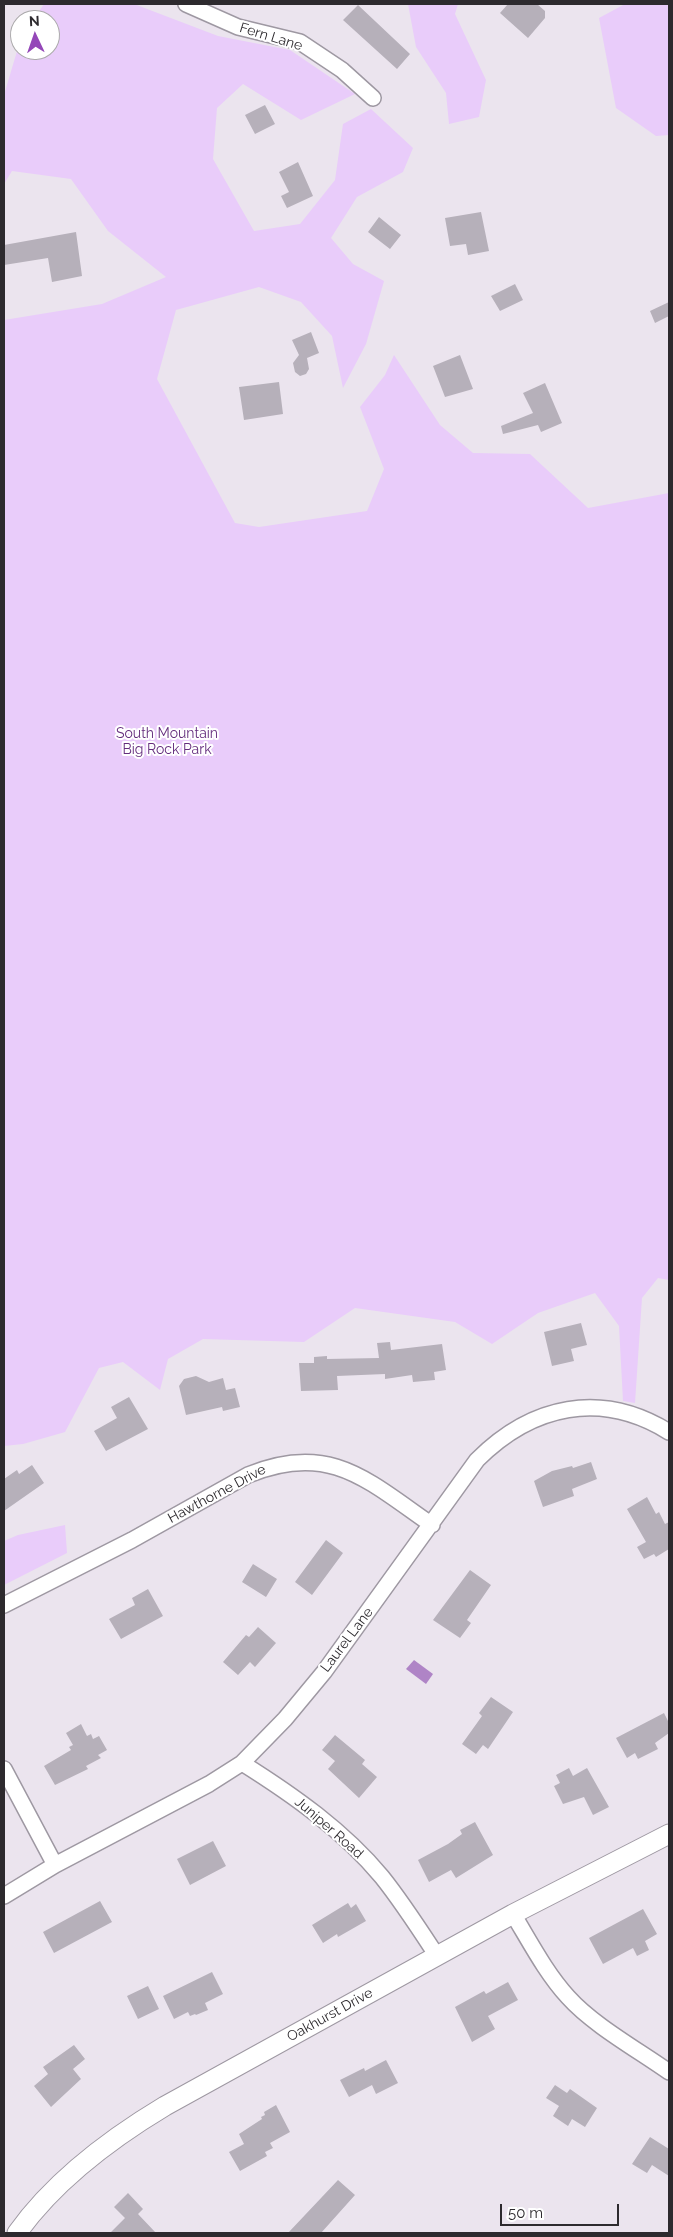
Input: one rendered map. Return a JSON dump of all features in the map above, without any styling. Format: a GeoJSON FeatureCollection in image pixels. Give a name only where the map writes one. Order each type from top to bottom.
{"type":"FeatureCollection","features":[{"type":"Feature","properties":{"kind":"street","name":"Fern Lane"},"geometry":{"type":"LineString","coordinates":[[186,4],[238,27],[300,42],[342,70],[373,98]]}},
{"type":"Feature","properties":{"kind":"street","name":"Laurel Lane"},"geometry":{"type":"LineString","coordinates":[[4,1896],[55,1865],[209,1784],[242,1763],[285,1719],[324,1672],[432,1525],[461,1480],[494,1443],[516,1427],[540,1416],[575,1408],[601,1408],[626,1413],[655,1424],[669,1432]]}},
{"type":"Feature","properties":{"kind":"street","name":"Hawthorne Drive"},"geometry":{"type":"LineString","coordinates":[[4,1605],[132,1540],[248,1475],[267,1467],[287,1462],[308,1461],[344,1468],[363,1477],[432,1525]]}},
{"type":"Feature","properties":{"kind":"street","name":"Juniper Road"},"geometry":{"type":"LineString","coordinates":[[242,1763],[319,1816],[352,1845],[382,1877],[437,1956]]}},
{"type":"Feature","properties":{"kind":"street"},"geometry":{"type":"LineString","coordinates":[[4,1770],[55,1865]]}},
{"type":"Feature","properties":{"kind":"street","name":"Oakhurst Drive"},"geometry":{"type":"LineString","coordinates":[[17,2233],[43,2202],[80,2166],[116,2136],[217,2076],[513,1914],[669,1834]]}},
{"type":"Feature","properties":{"kind":"street"},"geometry":{"type":"LineString","coordinates":[[513,1914],[556,1983],[569,1998],[584,2012],[669,2072]]}},
{"type":"Feature","properties":{"kind":"green space","name":"South Mountain Big Rock Park"},"geometry":{"type":"Polygon","coordinates":[[[44,4],[134,4],[218,36],[290,50],[355,94],[301,120],[243,84],[217,108],[213,159],[254,231],[300,224],[335,180],[343,124],[371,109],[413,148],[403,172],[357,197],[331,238],[353,264],[384,281],[366,344],[343,388],[332,336],[301,302],[259,287],[176,310],[157,379],[235,523],[259,527],[367,511],[384,469],[360,407],[385,375],[394,355],[440,425],[473,453],[530,454],[588,508],[669,493],[669,1280],[658,1278],[642,1298],[635,1403],[623,1401],[619,1326],[595,1293],[538,1313],[492,1344],[455,1322],[355,1308],[304,1342],[203,1339],[168,1359],[160,1390],[123,1362],[99,1368],[65,1432],[23,1444],[4,1446],[4,320],[102,304],[166,277],[108,231],[71,179],[12,171],[4,184],[4,95],[14,60],[60,60],[60,10],[40,10],[44,4]]]}},
{"type":"Feature","properties":{"kind":"green space"},"geometry":{"type":"Polygon","coordinates":[[[408,4],[458,4],[455,14],[486,80],[479,117],[449,124],[446,93],[416,47],[408,4]]]}},
{"type":"Feature","properties":{"kind":"green space"},"geometry":{"type":"Polygon","coordinates":[[[625,4],[669,4],[669,135],[656,136],[616,108],[599,18],[625,4]]]}},
{"type":"Feature","properties":{"kind":"green space"},"geometry":{"type":"Polygon","coordinates":[[[65,1525],[67,1553],[4,1585],[4,1541],[18,1535],[65,1525]]]}},
{"type":"Feature","properties":{"kind":"shaded area"},"geometry":{"type":"Polygon","coordinates":[[[414,1660],[433,1674],[426,1684],[406,1669],[414,1660]]]}},
{"type":"Feature","properties":{"kind":"building"},"geometry":{"type":"Polygon","coordinates":[[[508,4],[537,4],[545,11],[545,18],[528,38],[500,13],[508,4]]]}},
{"type":"Feature","properties":{"kind":"building"},"geometry":{"type":"Polygon","coordinates":[[[358,5],[410,54],[397,69],[343,20],[358,5]]]}},
{"type":"Feature","properties":{"kind":"building"},"geometry":{"type":"Polygon","coordinates":[[[265,105],[275,124],[255,134],[245,115],[265,105]]]}},
{"type":"Feature","properties":{"kind":"building"},"geometry":{"type":"Polygon","coordinates":[[[298,162],[313,196],[287,208],[281,196],[289,192],[279,172],[298,162]]]}},
{"type":"Feature","properties":{"kind":"building"},"geometry":{"type":"Polygon","coordinates":[[[481,212],[489,251],[468,255],[466,244],[450,246],[445,218],[481,212]]]}},
{"type":"Feature","properties":{"kind":"building"},"geometry":{"type":"Polygon","coordinates":[[[379,217],[401,235],[390,249],[368,232],[379,217]]]}},
{"type":"Feature","properties":{"kind":"building"},"geometry":{"type":"Polygon","coordinates":[[[76,232],[82,276],[52,282],[48,258],[4,265],[4,245],[76,232]]]}},
{"type":"Feature","properties":{"kind":"building"},"geometry":{"type":"Polygon","coordinates":[[[515,284],[523,300],[500,311],[491,296],[515,284]]]}},
{"type":"Feature","properties":{"kind":"building"},"geometry":{"type":"Polygon","coordinates":[[[669,302],[669,316],[655,323],[650,311],[669,302]]]}},
{"type":"Feature","properties":{"kind":"building"},"geometry":{"type":"Polygon","coordinates":[[[311,332],[319,353],[307,358],[309,369],[306,374],[300,376],[295,372],[293,363],[299,355],[292,340],[311,332]]]}},
{"type":"Feature","properties":{"kind":"building"},"geometry":{"type":"Polygon","coordinates":[[[460,355],[473,389],[445,397],[433,366],[460,355]]]}},
{"type":"Feature","properties":{"kind":"building"},"geometry":{"type":"Polygon","coordinates":[[[279,382],[283,414],[244,420],[239,387],[279,382]]]}},
{"type":"Feature","properties":{"kind":"building"},"geometry":{"type":"Polygon","coordinates":[[[545,383],[562,423],[541,432],[538,425],[503,434],[501,426],[533,413],[523,393],[545,383]]]}},
{"type":"Feature","properties":{"kind":"building"},"geometry":{"type":"Polygon","coordinates":[[[581,1323],[587,1345],[571,1349],[574,1361],[552,1366],[544,1332],[581,1323]]]}},
{"type":"Feature","properties":{"kind":"building"},"geometry":{"type":"Polygon","coordinates":[[[390,1342],[391,1350],[442,1344],[446,1370],[434,1372],[435,1380],[413,1382],[412,1375],[385,1379],[385,1374],[337,1376],[338,1390],[301,1391],[299,1363],[314,1363],[314,1357],[327,1356],[327,1359],[379,1358],[377,1343],[390,1342]]]}},
{"type":"Feature","properties":{"kind":"building"},"geometry":{"type":"Polygon","coordinates":[[[196,1376],[209,1382],[223,1378],[226,1390],[235,1388],[240,1407],[223,1411],[222,1407],[186,1415],[179,1386],[184,1379],[196,1376]]]}},
{"type":"Feature","properties":{"kind":"building"},"geometry":{"type":"Polygon","coordinates":[[[129,1397],[148,1429],[106,1451],[94,1431],[117,1418],[111,1407],[129,1397]]]}},
{"type":"Feature","properties":{"kind":"building"},"geometry":{"type":"Polygon","coordinates":[[[591,1462],[597,1479],[572,1489],[574,1496],[543,1507],[534,1481],[552,1471],[572,1466],[573,1468],[591,1462]]]}},
{"type":"Feature","properties":{"kind":"building"},"geometry":{"type":"Polygon","coordinates":[[[32,1465],[44,1483],[4,1511],[4,1479],[17,1470],[19,1474],[32,1465]]]}},
{"type":"Feature","properties":{"kind":"building"},"geometry":{"type":"Polygon","coordinates":[[[647,1497],[656,1514],[659,1512],[665,1524],[669,1522],[669,1549],[656,1557],[654,1554],[644,1559],[637,1547],[646,1542],[627,1509],[647,1497]]]}},
{"type":"Feature","properties":{"kind":"building"},"geometry":{"type":"Polygon","coordinates":[[[326,1540],[343,1553],[312,1595],[295,1582],[326,1540]]]}},
{"type":"Feature","properties":{"kind":"building"},"geometry":{"type":"Polygon","coordinates":[[[253,1564],[277,1579],[266,1597],[242,1582],[253,1564]]]}},
{"type":"Feature","properties":{"kind":"building"},"geometry":{"type":"Polygon","coordinates":[[[470,1570],[491,1585],[467,1620],[471,1623],[460,1638],[433,1620],[470,1570]]]}},
{"type":"Feature","properties":{"kind":"building"},"geometry":{"type":"Polygon","coordinates":[[[148,1589],[163,1616],[121,1639],[109,1619],[135,1605],[132,1598],[148,1589]]]}},
{"type":"Feature","properties":{"kind":"building"},"geometry":{"type":"Polygon","coordinates":[[[258,1627],[276,1643],[255,1667],[250,1662],[238,1675],[223,1662],[246,1635],[249,1637],[258,1627]]]}},
{"type":"Feature","properties":{"kind":"building"},"geometry":{"type":"Polygon","coordinates":[[[491,1697],[513,1712],[488,1749],[483,1745],[476,1754],[462,1744],[482,1716],[479,1713],[491,1697]]]}},
{"type":"Feature","properties":{"kind":"building"},"geometry":{"type":"Polygon","coordinates":[[[664,1713],[669,1723],[669,1733],[655,1743],[658,1749],[638,1759],[635,1753],[627,1758],[616,1738],[664,1713]]]}},
{"type":"Feature","properties":{"kind":"building"},"geometry":{"type":"Polygon","coordinates":[[[81,1724],[87,1736],[91,1734],[93,1739],[99,1736],[107,1750],[98,1755],[101,1758],[86,1766],[88,1769],[55,1785],[44,1766],[71,1750],[69,1747],[73,1745],[66,1733],[81,1724]]]}},
{"type":"Feature","properties":{"kind":"building"},"geometry":{"type":"Polygon","coordinates":[[[335,1735],[365,1760],[362,1764],[377,1777],[359,1798],[328,1769],[335,1761],[322,1750],[335,1735]]]}},
{"type":"Feature","properties":{"kind":"building"},"geometry":{"type":"Polygon","coordinates":[[[569,1768],[573,1776],[587,1768],[609,1807],[593,1815],[584,1797],[563,1804],[554,1786],[560,1783],[556,1775],[569,1768]]]}},
{"type":"Feature","properties":{"kind":"building"},"geometry":{"type":"Polygon","coordinates":[[[475,1822],[493,1855],[456,1878],[451,1870],[429,1882],[418,1860],[448,1844],[462,1834],[460,1830],[475,1822]]]}},
{"type":"Feature","properties":{"kind":"building"},"geometry":{"type":"Polygon","coordinates":[[[213,1841],[226,1866],[190,1885],[177,1859],[213,1841]]]}},
{"type":"Feature","properties":{"kind":"building"},"geometry":{"type":"Polygon","coordinates":[[[100,1901],[112,1922],[54,1953],[43,1932],[100,1901]]]}},
{"type":"Feature","properties":{"kind":"building"},"geometry":{"type":"Polygon","coordinates":[[[348,1903],[351,1908],[356,1904],[366,1921],[338,1937],[337,1934],[323,1943],[312,1925],[348,1903]]]}},
{"type":"Feature","properties":{"kind":"building"},"geometry":{"type":"Polygon","coordinates":[[[643,1909],[657,1934],[645,1941],[649,1950],[637,1956],[633,1948],[603,1964],[589,1938],[643,1909]]]}},
{"type":"Feature","properties":{"kind":"building"},"geometry":{"type":"Polygon","coordinates":[[[212,1972],[223,1994],[205,2003],[208,2010],[190,2016],[188,2012],[174,2019],[163,1996],[212,1972]]]}},
{"type":"Feature","properties":{"kind":"building"},"geometry":{"type":"Polygon","coordinates":[[[508,1982],[518,2000],[488,2016],[495,2029],[472,2042],[455,2007],[484,1991],[486,1994],[508,1982]]]}},
{"type":"Feature","properties":{"kind":"building"},"geometry":{"type":"Polygon","coordinates":[[[148,1986],[159,2009],[138,2019],[127,1996],[148,1986]]]}},
{"type":"Feature","properties":{"kind":"building"},"geometry":{"type":"Polygon","coordinates":[[[74,2045],[85,2059],[73,2069],[81,2079],[51,2107],[34,2086],[48,2074],[43,2067],[74,2045]]]}},
{"type":"Feature","properties":{"kind":"building"},"geometry":{"type":"Polygon","coordinates":[[[386,2060],[398,2083],[376,2094],[372,2085],[349,2097],[340,2080],[364,2068],[365,2071],[386,2060]]]}},
{"type":"Feature","properties":{"kind":"building"},"geometry":{"type":"Polygon","coordinates":[[[555,2085],[567,2093],[570,2089],[597,2108],[585,2127],[572,2119],[568,2126],[553,2116],[559,2106],[546,2098],[555,2085]]]}},
{"type":"Feature","properties":{"kind":"building"},"geometry":{"type":"Polygon","coordinates":[[[276,2105],[290,2132],[270,2143],[273,2148],[265,2152],[267,2156],[240,2171],[229,2152],[244,2144],[239,2134],[262,2119],[261,2117],[265,2115],[264,2112],[276,2105]]]}},
{"type":"Feature","properties":{"kind":"building"},"geometry":{"type":"Polygon","coordinates":[[[650,2137],[669,2149],[669,2176],[652,2165],[647,2173],[632,2164],[650,2137]]]}},
{"type":"Feature","properties":{"kind":"building"},"geometry":{"type":"Polygon","coordinates":[[[338,2180],[355,2195],[321,2233],[288,2233],[338,2180]]]}},
{"type":"Feature","properties":{"kind":"building"},"geometry":{"type":"Polygon","coordinates":[[[128,2193],[143,2209],[138,2214],[156,2233],[110,2233],[125,2218],[114,2207],[128,2193]]]}}]}
